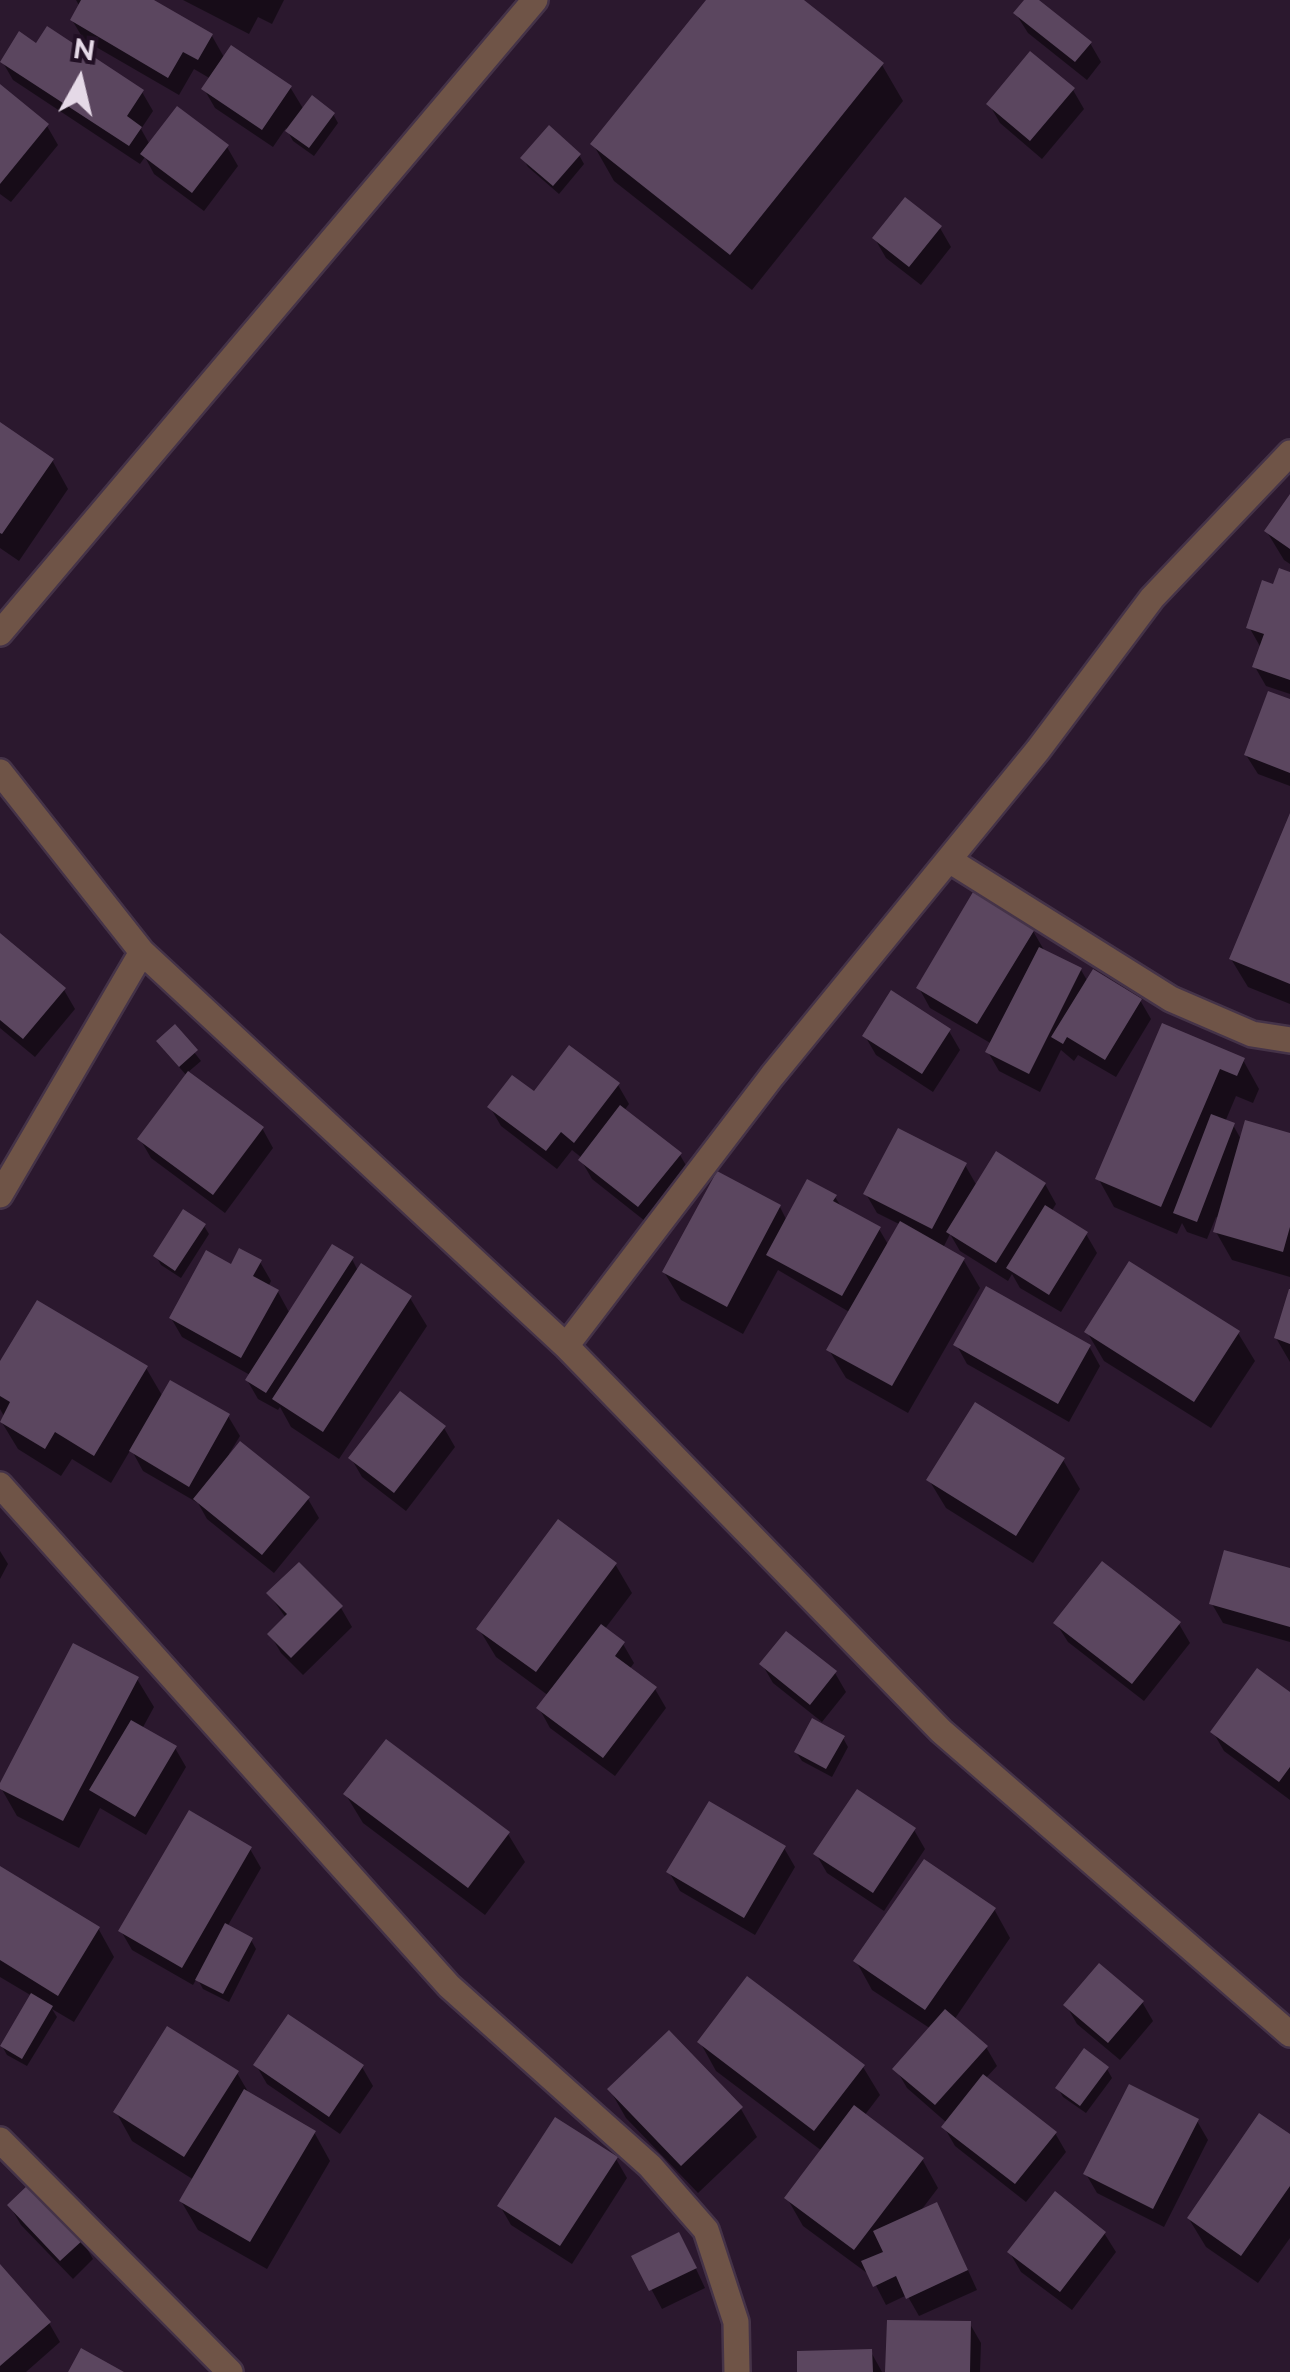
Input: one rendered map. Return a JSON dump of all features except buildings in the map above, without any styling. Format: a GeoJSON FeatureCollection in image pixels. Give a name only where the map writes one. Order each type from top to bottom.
{"type":"FeatureCollection","features":[{"type":"Feature","properties":{"kind":"street"},"geometry":{"type":"LineString","coordinates":[[0,632],[535,0]]}},
{"type":"Feature","properties":{"kind":"street"},"geometry":{"type":"LineString","coordinates":[[566,1346],[772,1076],[1038,750],[1152,598],[1290,453]]}},
{"type":"Feature","properties":{"kind":"street"},"geometry":{"type":"LineString","coordinates":[[0,772],[142,952],[566,1346],[941,1730],[1290,2034]]}},
{"type":"Feature","properties":{"kind":"street"},"geometry":{"type":"LineString","coordinates":[[949,860],[1171,999],[1252,1034],[1290,1040]]}},
{"type":"Feature","properties":{"kind":"street"},"geometry":{"type":"LineString","coordinates":[[0,1196],[142,952]]}},
{"type":"Feature","properties":{"kind":"street"},"geometry":{"type":"LineString","coordinates":[[0,1485],[449,1986],[650,2166],[706,2230],[736,2322],[738,2372]]}},
{"type":"Feature","properties":{"kind":"street"},"geometry":{"type":"LineString","coordinates":[[0,2140],[230,2372]]}}]}
